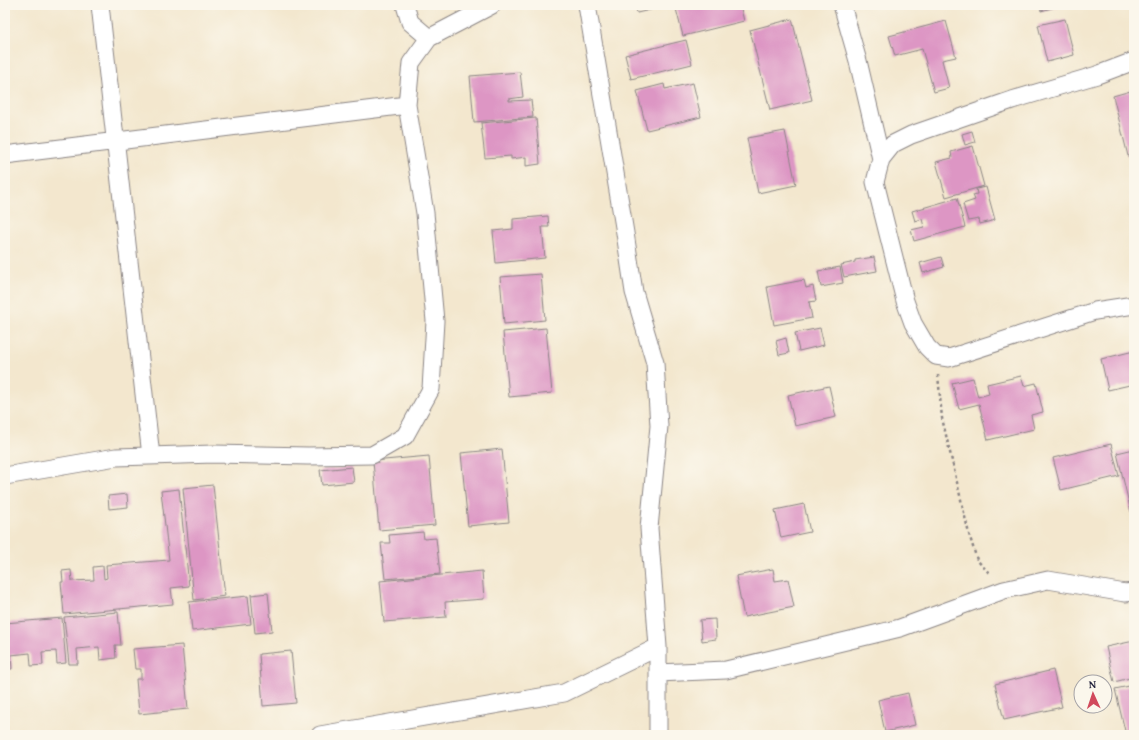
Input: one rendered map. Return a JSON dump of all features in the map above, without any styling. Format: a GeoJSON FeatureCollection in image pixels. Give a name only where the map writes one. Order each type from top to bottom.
{"type":"FeatureCollection","features":[{"type":"Feature","properties":{"kind":"street"},"geometry":{"type":"LineString","coordinates":[[100,5],[151,456]]}},
{"type":"Feature","properties":{"kind":"street"},"geometry":{"type":"LineString","coordinates":[[405,5],[410,22],[429,38]]}},
{"type":"Feature","properties":{"kind":"street"},"geometry":{"type":"LineString","coordinates":[[5,476],[116,458],[214,454],[308,456],[372,455],[405,436],[431,389],[435,321],[425,212],[407,105],[411,63],[429,38],[492,5]]}},
{"type":"Feature","properties":{"kind":"street"},"geometry":{"type":"LineString","coordinates":[[587,5],[626,233],[634,292],[655,363],[659,426],[649,528],[658,647],[658,735]]}},
{"type":"Feature","properties":{"kind":"street"},"geometry":{"type":"LineString","coordinates":[[842,5],[858,61],[881,160]]}},
{"type":"Feature","properties":{"kind":"street"},"geometry":{"type":"LineString","coordinates":[[1134,61],[1097,75],[1012,100],[911,135],[893,144],[881,160],[875,182],[905,301],[913,323],[927,347],[936,356],[949,358],[1095,312],[1134,305]]}},
{"type":"Feature","properties":{"kind":"street"},"geometry":{"type":"LineString","coordinates":[[5,155],[407,105]]}},
{"type":"Feature","properties":{"kind":"street"},"geometry":{"type":"LineString","coordinates":[[658,673],[726,670],[900,628],[1004,590],[1048,580],[1126,593],[1134,592]]}},
{"type":"Feature","properties":{"kind":"street"},"geometry":{"type":"LineString","coordinates":[[320,735],[564,693],[658,647]]}},
{"type":"Feature","properties":{"kind":"path"},"geometry":{"type":"LineString","coordinates":[[936,356],[942,418],[969,534],[977,560],[1004,590]]}},
{"type":"Feature","properties":{"kind":"building"},"geometry":{"type":"Polygon","coordinates":[[[635,5],[667,5],[667,6],[637,13],[635,5]]]}},
{"type":"Feature","properties":{"kind":"building"},"geometry":{"type":"Polygon","coordinates":[[[675,5],[740,5],[744,21],[683,36],[675,5]]]}},
{"type":"Feature","properties":{"kind":"building"},"geometry":{"type":"Polygon","coordinates":[[[999,5],[1008,5],[1008,6],[999,8],[999,5]]]}},
{"type":"Feature","properties":{"kind":"building"},"geometry":{"type":"Polygon","coordinates":[[[1040,5],[1059,5],[1059,6],[1041,11],[1040,5]]]}},
{"type":"Feature","properties":{"kind":"building"},"geometry":{"type":"Polygon","coordinates":[[[792,19],[812,100],[770,110],[750,30],[792,19]]]}},
{"type":"Feature","properties":{"kind":"building"},"geometry":{"type":"Polygon","coordinates":[[[1065,19],[1074,55],[1047,62],[1038,25],[1065,19]]]}},
{"type":"Feature","properties":{"kind":"building"},"geometry":{"type":"Polygon","coordinates":[[[946,21],[956,57],[942,60],[949,88],[934,92],[922,49],[895,56],[889,36],[946,21]]]}},
{"type":"Feature","properties":{"kind":"building"},"geometry":{"type":"Polygon","coordinates":[[[686,40],[692,64],[631,79],[625,55],[686,40]]]}},
{"type":"Feature","properties":{"kind":"building"},"geometry":{"type":"Polygon","coordinates":[[[520,72],[523,97],[509,99],[509,101],[531,100],[533,117],[474,122],[470,76],[520,72]]]}},
{"type":"Feature","properties":{"kind":"building"},"geometry":{"type":"Polygon","coordinates":[[[693,83],[701,117],[647,130],[637,91],[664,84],[665,89],[693,83]]]}},
{"type":"Feature","properties":{"kind":"building"},"geometry":{"type":"Polygon","coordinates":[[[1134,90],[1134,155],[1128,156],[1113,96],[1134,90]]]}},
{"type":"Feature","properties":{"kind":"building"},"geometry":{"type":"Polygon","coordinates":[[[536,118],[540,164],[526,166],[526,157],[511,159],[511,156],[485,158],[481,123],[536,118]]]}},
{"type":"Feature","properties":{"kind":"building"},"geometry":{"type":"Polygon","coordinates":[[[785,131],[796,185],[758,193],[747,138],[785,131]]]}},
{"type":"Feature","properties":{"kind":"building"},"geometry":{"type":"Polygon","coordinates":[[[972,131],[975,142],[965,145],[962,134],[972,131]]]}},
{"type":"Feature","properties":{"kind":"building"},"geometry":{"type":"Polygon","coordinates":[[[973,146],[984,186],[946,197],[936,162],[952,158],[951,152],[973,146]]]}},
{"type":"Feature","properties":{"kind":"building"},"geometry":{"type":"Polygon","coordinates":[[[986,187],[995,220],[980,224],[979,219],[968,221],[963,204],[975,200],[973,195],[977,194],[976,189],[986,187]]]}},
{"type":"Feature","properties":{"kind":"building"},"geometry":{"type":"Polygon","coordinates":[[[957,198],[965,227],[914,241],[911,230],[924,227],[922,219],[915,221],[912,211],[957,198]]]}},
{"type":"Feature","properties":{"kind":"building"},"geometry":{"type":"Polygon","coordinates":[[[548,216],[549,227],[542,227],[545,258],[496,263],[493,231],[513,229],[513,219],[548,216]]]}},
{"type":"Feature","properties":{"kind":"building"},"geometry":{"type":"Polygon","coordinates":[[[874,257],[877,271],[844,277],[841,265],[855,262],[855,260],[874,257]]]}},
{"type":"Feature","properties":{"kind":"building"},"geometry":{"type":"Polygon","coordinates":[[[941,257],[944,267],[923,273],[920,263],[941,257]]]}},
{"type":"Feature","properties":{"kind":"building"},"geometry":{"type":"Polygon","coordinates":[[[840,267],[843,283],[821,287],[818,271],[840,267]]]}},
{"type":"Feature","properties":{"kind":"building"},"geometry":{"type":"Polygon","coordinates":[[[541,274],[545,320],[504,324],[500,277],[541,274]]]}},
{"type":"Feature","properties":{"kind":"building"},"geometry":{"type":"Polygon","coordinates":[[[804,280],[806,288],[813,286],[816,301],[809,302],[812,318],[774,325],[767,287],[804,280]]]}},
{"type":"Feature","properties":{"kind":"building"},"geometry":{"type":"Polygon","coordinates":[[[546,328],[552,393],[509,397],[503,332],[546,328]]]}},
{"type":"Feature","properties":{"kind":"building"},"geometry":{"type":"Polygon","coordinates":[[[820,328],[824,345],[799,351],[795,333],[820,328]]]}},
{"type":"Feature","properties":{"kind":"building"},"geometry":{"type":"Polygon","coordinates":[[[786,338],[789,353],[779,355],[776,341],[786,338]]]}},
{"type":"Feature","properties":{"kind":"building"},"geometry":{"type":"Polygon","coordinates":[[[1134,351],[1134,384],[1108,390],[1101,359],[1134,351]]]}},
{"type":"Feature","properties":{"kind":"building"},"geometry":{"type":"Polygon","coordinates":[[[1021,376],[1024,386],[1036,383],[1043,412],[1031,415],[1034,429],[988,440],[979,404],[959,409],[952,383],[973,378],[978,397],[989,394],[987,384],[1021,376]]]}},
{"type":"Feature","properties":{"kind":"building"},"geometry":{"type":"Polygon","coordinates":[[[829,386],[836,417],[795,426],[788,395],[829,386]]]}},
{"type":"Feature","properties":{"kind":"building"},"geometry":{"type":"Polygon","coordinates":[[[1111,444],[1119,476],[1061,490],[1053,458],[1111,444]]]}},
{"type":"Feature","properties":{"kind":"building"},"geometry":{"type":"Polygon","coordinates":[[[502,449],[509,522],[468,526],[461,453],[502,449]]]}},
{"type":"Feature","properties":{"kind":"building"},"geometry":{"type":"Polygon","coordinates":[[[1134,449],[1134,511],[1131,512],[1117,453],[1134,449]]]}},
{"type":"Feature","properties":{"kind":"building"},"geometry":{"type":"Polygon","coordinates":[[[429,456],[435,525],[379,530],[373,461],[429,456]]]}},
{"type":"Feature","properties":{"kind":"building"},"geometry":{"type":"Polygon","coordinates":[[[352,467],[354,482],[322,485],[320,470],[352,467]]]}},
{"type":"Feature","properties":{"kind":"building"},"geometry":{"type":"Polygon","coordinates":[[[213,485],[225,596],[194,600],[183,488],[213,485]]]}},
{"type":"Feature","properties":{"kind":"building"},"geometry":{"type":"Polygon","coordinates":[[[179,489],[189,586],[171,588],[173,604],[64,614],[61,582],[63,582],[62,571],[71,570],[72,581],[94,580],[93,567],[103,566],[104,579],[107,578],[106,565],[169,560],[161,491],[179,489]]]}},
{"type":"Feature","properties":{"kind":"building"},"geometry":{"type":"Polygon","coordinates":[[[127,494],[128,507],[109,509],[108,496],[127,494]]]}},
{"type":"Feature","properties":{"kind":"building"},"geometry":{"type":"Polygon","coordinates":[[[804,504],[810,532],[781,538],[775,510],[804,504]]]}},
{"type":"Feature","properties":{"kind":"building"},"geometry":{"type":"Polygon","coordinates":[[[423,532],[424,539],[436,538],[440,574],[385,579],[381,543],[390,543],[389,535],[423,532]]]}},
{"type":"Feature","properties":{"kind":"building"},"geometry":{"type":"Polygon","coordinates":[[[773,569],[775,581],[788,579],[794,607],[744,617],[736,576],[773,569]]]}},
{"type":"Feature","properties":{"kind":"building"},"geometry":{"type":"Polygon","coordinates":[[[482,571],[484,599],[445,602],[446,617],[384,622],[380,581],[482,571]]]}},
{"type":"Feature","properties":{"kind":"building"},"geometry":{"type":"Polygon","coordinates":[[[268,593],[272,631],[255,633],[251,595],[268,593]]]}},
{"type":"Feature","properties":{"kind":"building"},"geometry":{"type":"Polygon","coordinates":[[[248,596],[251,624],[192,631],[189,602],[248,596]]]}},
{"type":"Feature","properties":{"kind":"building"},"geometry":{"type":"Polygon","coordinates":[[[118,612],[121,645],[115,645],[116,658],[100,660],[99,647],[77,649],[78,664],[69,664],[64,617],[118,612]]]}},
{"type":"Feature","properties":{"kind":"building"},"geometry":{"type":"Polygon","coordinates":[[[62,618],[66,663],[57,664],[56,651],[42,652],[43,665],[31,666],[30,653],[11,655],[12,669],[5,669],[5,623],[62,618]]]}},
{"type":"Feature","properties":{"kind":"building"},"geometry":{"type":"Polygon","coordinates":[[[715,619],[716,639],[702,641],[700,620],[715,619]]]}},
{"type":"Feature","properties":{"kind":"building"},"geometry":{"type":"Polygon","coordinates":[[[1134,641],[1134,677],[1114,682],[1106,647],[1134,641]]]}},
{"type":"Feature","properties":{"kind":"building"},"geometry":{"type":"Polygon","coordinates":[[[182,645],[188,709],[139,714],[136,679],[141,679],[141,669],[135,669],[133,649],[182,645]]]}},
{"type":"Feature","properties":{"kind":"building"},"geometry":{"type":"Polygon","coordinates":[[[291,651],[296,703],[263,706],[259,654],[291,651]]]}},
{"type":"Feature","properties":{"kind":"building"},"geometry":{"type":"Polygon","coordinates":[[[1053,670],[1062,707],[1004,720],[995,684],[1053,670]]]}},
{"type":"Feature","properties":{"kind":"building"},"geometry":{"type":"Polygon","coordinates":[[[1134,685],[1134,733],[1126,735],[1115,689],[1134,685]]]}},
{"type":"Feature","properties":{"kind":"building"},"geometry":{"type":"Polygon","coordinates":[[[908,693],[915,725],[885,732],[878,700],[908,693]]]}}]}
